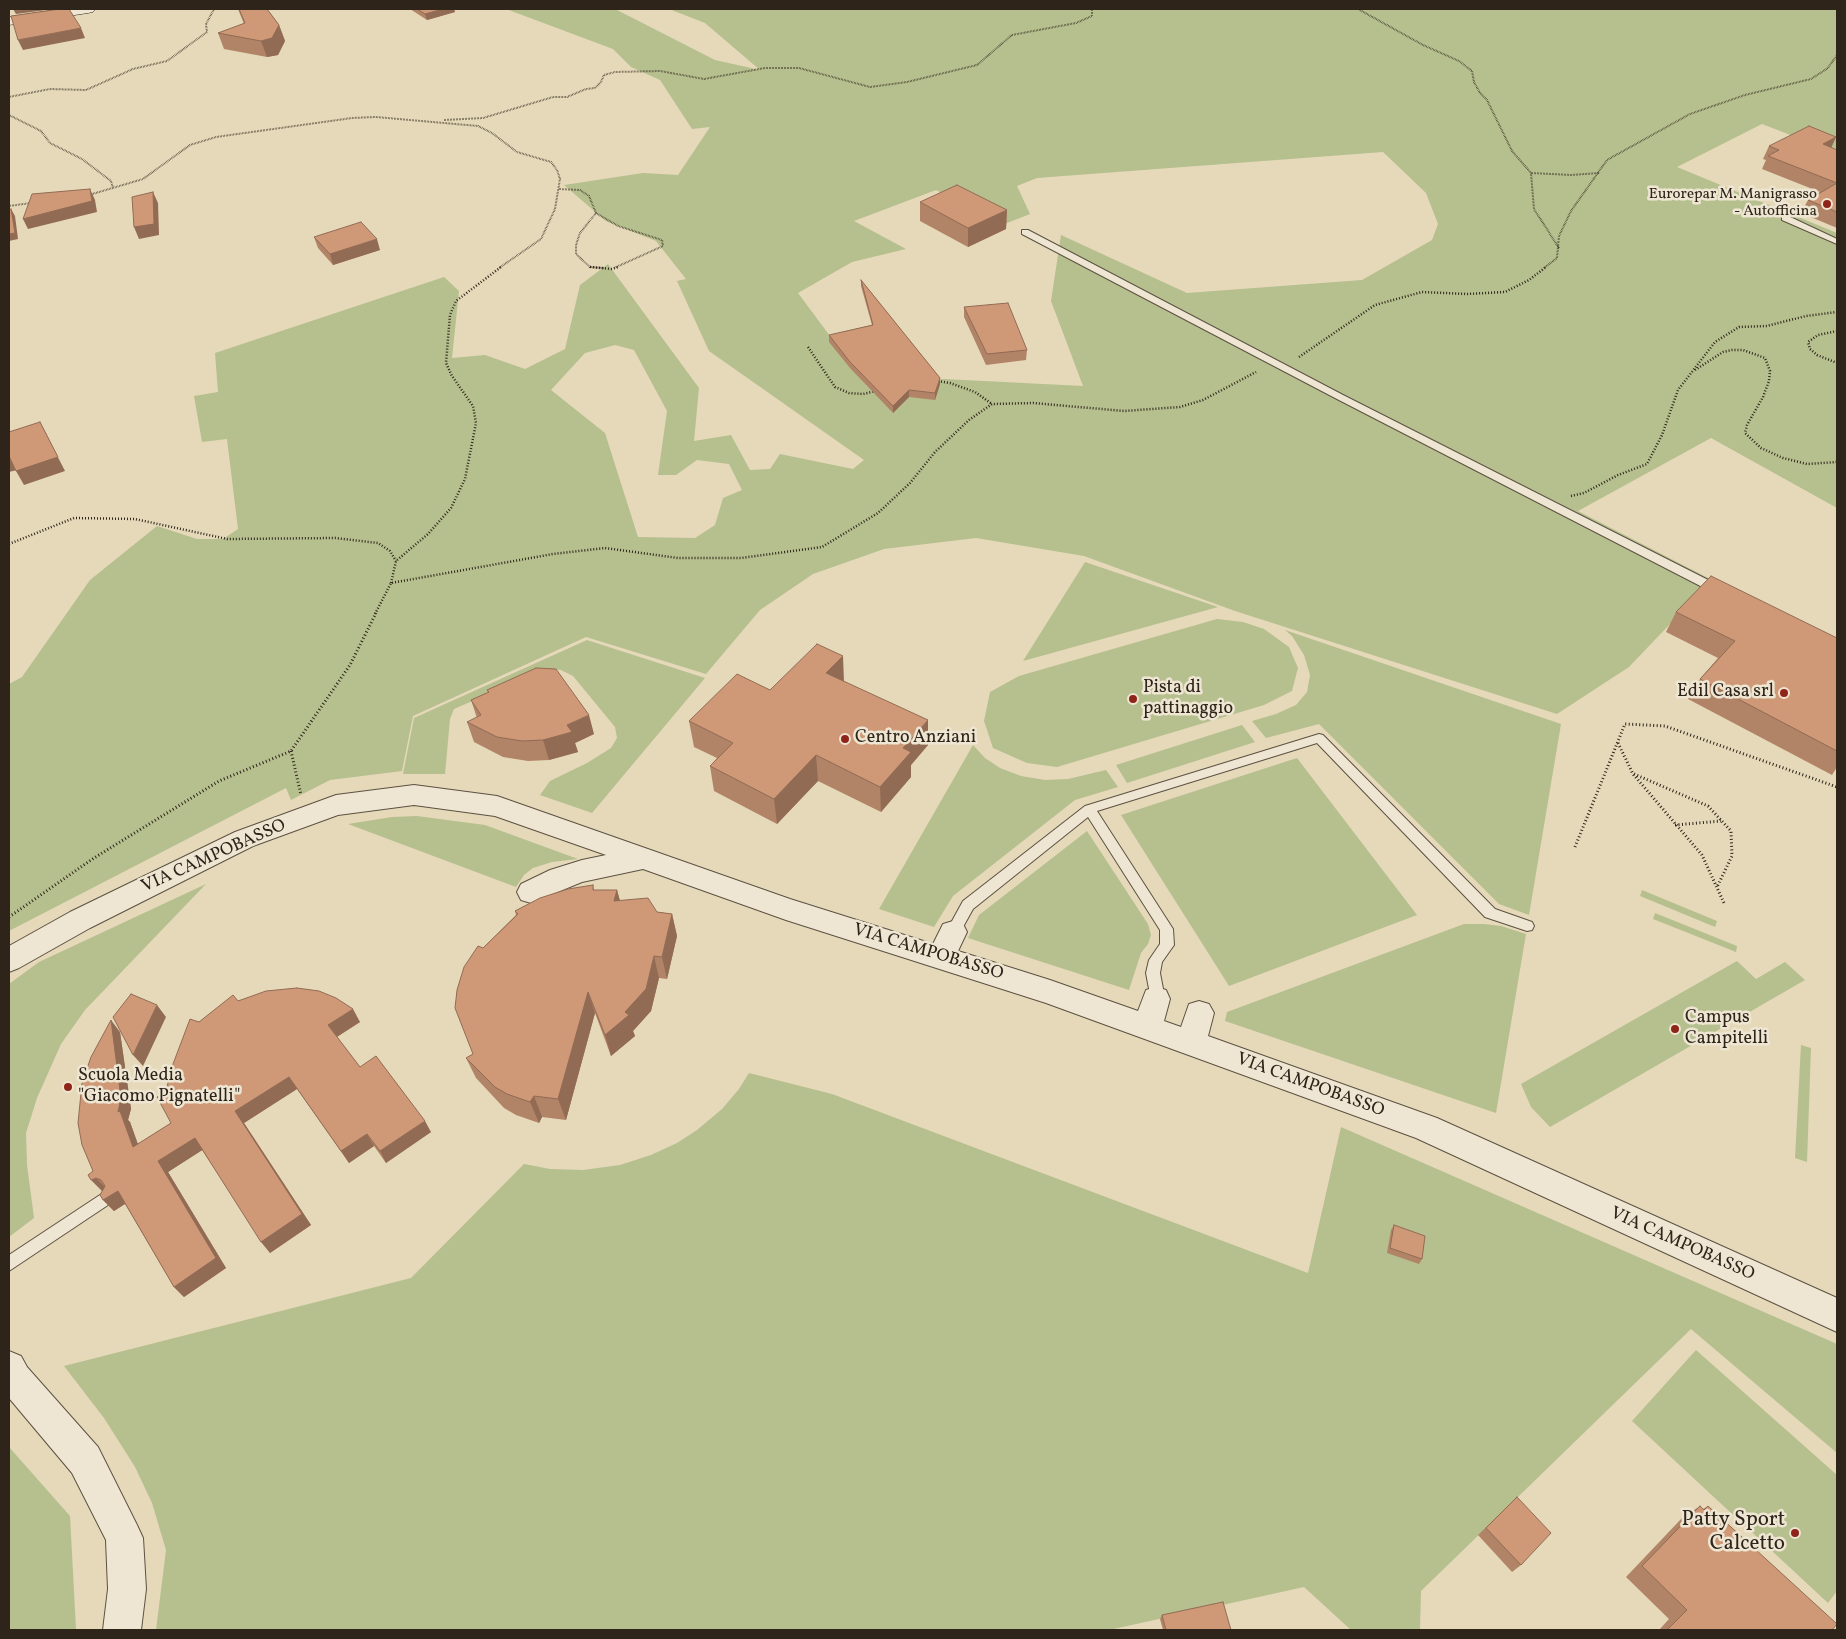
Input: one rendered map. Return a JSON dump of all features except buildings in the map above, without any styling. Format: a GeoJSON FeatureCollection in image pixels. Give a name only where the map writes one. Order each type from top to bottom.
{"type":"FeatureCollection","features":[{"type":"Feature","properties":{"kind":"street"},"geometry":{"type":"LineString","coordinates":[[9,21],[88,9]]}},
{"type":"Feature","properties":{"kind":"street","name":"VIA CAMPOBASSO"},"geometry":{"type":"LineString","coordinates":[[9,960],[80,920],[244,839],[336,806],[414,796],[497,806],[646,858],[786,910],[947,945],[1050,992],[1426,1128],[1837,1315]]}},
{"type":"Feature","properties":{"kind":"street"},"geometry":{"type":"LineString","coordinates":[[531,892],[568,876],[608,865],[646,858]]}},
{"type":"Feature","properties":{"kind":"street"},"geometry":{"type":"LineString","coordinates":[[1148,1027],[1156,999]]}},
{"type":"Feature","properties":{"kind":"street"},"geometry":{"type":"LineString","coordinates":[[1192,1043],[1199,1013]]}},
{"type":"Feature","properties":{"kind":"street"},"geometry":{"type":"LineString","coordinates":[[9,1368],[15,1379],[85,1460],[124,1538],[127,1589],[122,1630]]}},
{"type":"Feature","properties":{"kind":"lane"},"geometry":{"type":"LineString","coordinates":[[1785,218],[1837,242]]}},
{"type":"Feature","properties":{"kind":"lane"},"geometry":{"type":"LineString","coordinates":[[1025,232],[1731,597]]}},
{"type":"Feature","properties":{"kind":"lane"},"geometry":{"type":"LineString","coordinates":[[947,945],[968,905],[1089,809],[1319,738],[1490,913],[1527,926]]}},
{"type":"Feature","properties":{"kind":"lane"},"geometry":{"type":"LineString","coordinates":[[1089,809],[1166,929],[1167,945],[1156,960],[1153,973],[1157,994],[1156,999]]}},
{"type":"Feature","properties":{"kind":"lane"},"geometry":{"type":"LineString","coordinates":[[9,1264],[106,1198]]}},
{"type":"Feature","properties":{"kind":"path"},"geometry":{"type":"LineString","coordinates":[[9,97],[50,89],[86,90],[133,69],[167,61],[207,32],[206,24],[214,9]]}},
{"type":"Feature","properties":{"kind":"path"},"geometry":{"type":"LineString","coordinates":[[418,120],[483,118],[553,97],[567,98],[586,89],[595,88],[601,82],[604,75],[615,72],[660,71],[704,79],[765,68],[800,68],[870,87],[907,82],[977,65],[1012,35],[1076,23],[1092,16],[1092,9]]}},
{"type":"Feature","properties":{"kind":"path"},"geometry":{"type":"LineString","coordinates":[[1358,9],[1423,45],[1459,61],[1472,71],[1474,82],[1480,93],[1487,100],[1512,151],[1531,173],[1534,184],[1532,194],[1534,209],[1559,249]]}},
{"type":"Feature","properties":{"kind":"path"},"geometry":{"type":"LineString","coordinates":[[391,584],[494,564],[605,548],[678,558],[741,558],[822,547],[878,513],[910,483],[949,439],[969,420],[992,404],[1033,403],[1124,411],[1180,407],[1204,400],[1252,373],[1291,362],[1375,305],[1422,292],[1467,294],[1505,292],[1529,280],[1557,258],[1559,236],[1572,211],[1607,160],[1690,114],[1745,95],[1811,80],[1828,68],[1837,55]]}},
{"type":"Feature","properties":{"kind":"path"},"geometry":{"type":"LineString","coordinates":[[9,115],[41,131],[50,143],[82,159],[111,181],[112,188]]}},
{"type":"Feature","properties":{"kind":"path"},"geometry":{"type":"LineString","coordinates":[[9,917],[94,858],[218,781],[291,752],[350,664],[391,584],[396,561],[428,534],[451,508],[465,480],[476,423],[473,406],[452,376],[446,363],[450,315],[456,301],[479,282],[541,239],[555,209],[560,178],[551,162],[517,152],[492,133],[478,126],[376,117],[352,118],[216,137],[190,145],[143,179],[86,196]]}},
{"type":"Feature","properties":{"kind":"path"},"geometry":{"type":"LineString","coordinates":[[1531,173],[1571,175],[1599,173]]}},
{"type":"Feature","properties":{"kind":"path"},"geometry":{"type":"LineString","coordinates":[[559,190],[580,190],[589,196],[596,213],[618,226],[662,240],[663,246],[627,264],[612,268],[590,267],[576,254],[576,245],[580,233],[596,213]]}},
{"type":"Feature","properties":{"kind":"path"},"geometry":{"type":"LineString","coordinates":[[9,206],[34,203]]}},
{"type":"Feature","properties":{"kind":"path"},"geometry":{"type":"LineString","coordinates":[[1546,502],[1584,493],[1618,475],[1647,464],[1662,435],[1678,390],[1715,342],[1739,327],[1767,326],[1806,316],[1837,312]]}},
{"type":"Feature","properties":{"kind":"path"},"geometry":{"type":"LineString","coordinates":[[1837,331],[1818,335],[1808,342],[1810,349],[1817,355],[1837,363]]}},
{"type":"Feature","properties":{"kind":"path"},"geometry":{"type":"LineString","coordinates":[[808,347],[836,387],[849,393],[863,394],[882,390]]}},
{"type":"Feature","properties":{"kind":"path"},"geometry":{"type":"LineString","coordinates":[[1691,374],[1709,360],[1723,352],[1732,350],[1743,350],[1765,358],[1770,371],[1769,381],[1763,397],[1747,425],[1745,433],[1761,448],[1783,458],[1808,464],[1837,462]]}},
{"type":"Feature","properties":{"kind":"path"},"geometry":{"type":"LineString","coordinates":[[931,381],[950,383],[975,392],[992,404]]}},
{"type":"Feature","properties":{"kind":"path"},"geometry":{"type":"LineString","coordinates":[[9,544],[74,518],[135,519],[227,539],[335,538],[378,543],[390,551],[396,561]]}},
{"type":"Feature","properties":{"kind":"path"},"geometry":{"type":"LineString","coordinates":[[1575,847],[1625,724],[1665,726],[1837,787]]}},
{"type":"Feature","properties":{"kind":"path"},"geometry":{"type":"LineString","coordinates":[[1618,742],[1633,774],[1702,855],[1724,903]]}},
{"type":"Feature","properties":{"kind":"path"},"geometry":{"type":"LineString","coordinates":[[291,752],[307,816]]}},
{"type":"Feature","properties":{"kind":"path"},"geometry":{"type":"LineString","coordinates":[[1633,774],[1708,806],[1730,830],[1732,856],[1717,887]]}},
{"type":"Feature","properties":{"kind":"path"},"geometry":{"type":"LineString","coordinates":[[1675,825],[1722,821]]}},
{"type":"Feature","properties":{"kind":"green space"},"geometry":{"type":"Polygon","coordinates":[[[506,9],[615,9],[715,60],[760,70],[705,23],[669,9],[1837,9],[1837,153],[1762,124],[1677,167],[1837,233],[1837,508],[1711,438],[1578,511],[1712,580],[1629,667],[1557,714],[1235,611],[1084,556],[976,538],[884,549],[813,574],[760,610],[706,674],[586,637],[413,716],[402,771],[330,780],[291,800],[286,788],[9,931],[9,684],[22,677],[90,580],[157,526],[197,539],[223,539],[238,529],[227,439],[202,442],[194,396],[218,392],[215,353],[444,277],[459,291],[452,358],[485,355],[525,369],[565,349],[580,285],[608,264],[699,388],[694,441],[731,435],[750,470],[770,469],[780,454],[853,469],[864,460],[709,351],[677,281],[686,279],[656,241],[606,221],[564,185],[643,173],[678,175],[710,127],[692,129],[660,80],[631,67],[613,49],[506,9]],[[1383,152],[1037,178],[1017,186],[1030,214],[1002,225],[936,190],[854,221],[906,249],[852,262],[798,293],[868,387],[944,379],[1083,386],[1051,301],[1061,235],[1187,293],[1362,280],[1432,240],[1438,224],[1426,193],[1383,152]],[[615,345],[585,353],[551,390],[605,433],[638,537],[695,538],[715,525],[723,498],[742,490],[729,464],[697,460],[676,475],[658,475],[667,411],[634,350],[615,345]]]}},
{"type":"Feature","properties":{"kind":"green space"},"geometry":{"type":"Polygon","coordinates":[[[1085,562],[1218,607],[1023,661],[1085,562]]]}},
{"type":"Feature","properties":{"kind":"green space","name":"Pista di pattinaggio"},"geometry":{"type":"Polygon","coordinates":[[[1217,619],[1243,622],[1264,629],[1289,647],[1298,668],[1292,691],[1264,705],[1057,767],[1027,763],[993,748],[984,721],[990,692],[1019,676],[1217,619]]]}},
{"type":"Feature","properties":{"kind":"green space"},"geometry":{"type":"Polygon","coordinates":[[[1285,630],[1561,724],[1529,915],[1499,904],[1319,724],[1266,738],[1252,721],[1276,714],[1296,705],[1307,692],[1310,675],[1304,655],[1292,636],[1285,630]]]}},
{"type":"Feature","properties":{"kind":"green space"},"geometry":{"type":"Polygon","coordinates":[[[587,640],[705,678],[592,813],[540,795],[550,781],[587,763],[611,748],[617,738],[615,727],[573,676],[561,670],[551,669],[539,672],[454,709],[450,719],[445,774],[403,774],[414,718],[587,640]]]}},
{"type":"Feature","properties":{"kind":"green space"},"geometry":{"type":"Polygon","coordinates":[[[1242,725],[1255,742],[1127,783],[1116,765],[1242,725]]]}},
{"type":"Feature","properties":{"kind":"green space"},"geometry":{"type":"Polygon","coordinates":[[[973,745],[985,758],[1000,768],[1021,776],[1045,780],[1068,779],[1106,770],[1118,787],[1075,800],[953,896],[934,927],[879,909],[973,745]]]}},
{"type":"Feature","properties":{"kind":"green space"},"geometry":{"type":"Polygon","coordinates":[[[1297,758],[1417,915],[1229,986],[1121,815],[1297,758]]]}},
{"type":"Feature","properties":{"kind":"green space"},"geometry":{"type":"Polygon","coordinates":[[[417,816],[485,825],[578,859],[552,862],[533,868],[524,875],[516,887],[348,824],[392,817],[417,816]]]}},
{"type":"Feature","properties":{"kind":"green space"},"geometry":{"type":"Polygon","coordinates":[[[1087,831],[1148,924],[1151,935],[1148,944],[1141,953],[1129,990],[968,938],[979,915],[1087,831]]]}},
{"type":"Feature","properties":{"kind":"green space"},"geometry":{"type":"Polygon","coordinates":[[[206,884],[85,1010],[61,1044],[37,1098],[26,1133],[27,1165],[34,1218],[9,1237],[9,984],[39,962],[206,884]]]}},
{"type":"Feature","properties":{"kind":"green space"},"geometry":{"type":"Polygon","coordinates":[[[1642,890],[1717,921],[1715,927],[1640,896],[1642,890]]]}},
{"type":"Feature","properties":{"kind":"green space"},"geometry":{"type":"Polygon","coordinates":[[[1655,913],[1737,946],[1736,952],[1653,919],[1655,913]]]}},
{"type":"Feature","properties":{"kind":"green space"},"geometry":{"type":"Polygon","coordinates":[[[1464,924],[1501,926],[1526,934],[1496,1113],[1225,1021],[1227,1012],[1464,924]]]}},
{"type":"Feature","properties":{"kind":"green space"},"geometry":{"type":"Polygon","coordinates":[[[1737,961],[1756,979],[1785,962],[1805,980],[1550,1127],[1531,1107],[1521,1084],[1737,961]]]}},
{"type":"Feature","properties":{"kind":"green space"},"geometry":{"type":"Polygon","coordinates":[[[1801,1045],[1811,1048],[1807,1162],[1795,1158],[1801,1045]]]}},
{"type":"Feature","properties":{"kind":"green space"},"geometry":{"type":"Polygon","coordinates":[[[749,1073],[832,1094],[1308,1273],[1341,1127],[1837,1344],[1837,1453],[1691,1329],[1421,1591],[1420,1630],[1351,1630],[1304,1587],[1109,1630],[156,1630],[166,1550],[152,1503],[135,1467],[104,1418],[64,1366],[411,1278],[524,1164],[550,1169],[583,1170],[620,1165],[651,1155],[677,1143],[697,1130],[722,1109],[739,1089],[749,1073]]]}},
{"type":"Feature","properties":{"kind":"green space","name":"Patty Sport Calcetto"},"geometry":{"type":"Polygon","coordinates":[[[1696,1350],[1837,1475],[1837,1591],[1828,1603],[1632,1421],[1696,1350]]]}},
{"type":"Feature","properties":{"kind":"green space"},"geometry":{"type":"Polygon","coordinates":[[[9,1447],[70,1516],[76,1629],[9,1630],[9,1447]]]}},
{"type":"Feature","properties":{"kind":"place","name":"Eurorepar M. Manigrasso - Autofficina"},"geometry":{"type":"Point","coordinates":[1827,204]}},
{"type":"Feature","properties":{"kind":"place","name":"Edil Casa srl"},"geometry":{"type":"Point","coordinates":[1784,693]}},
{"type":"Feature","properties":{"kind":"place","name":"Pista di pattinaggio"},"geometry":{"type":"Point","coordinates":[1133,699]}},
{"type":"Feature","properties":{"kind":"place","name":"Centro Anziani"},"geometry":{"type":"Point","coordinates":[845,739]}},
{"type":"Feature","properties":{"kind":"place","name":"Campus Campitelli"},"geometry":{"type":"Point","coordinates":[1675,1029]}},
{"type":"Feature","properties":{"kind":"place","name":"Scuola Media \"Giacomo Pignatelli\""},"geometry":{"type":"Point","coordinates":[68,1087]}},
{"type":"Feature","properties":{"kind":"place","name":"Patty Sport Calcetto"},"geometry":{"type":"Point","coordinates":[1795,1533]}}]}
